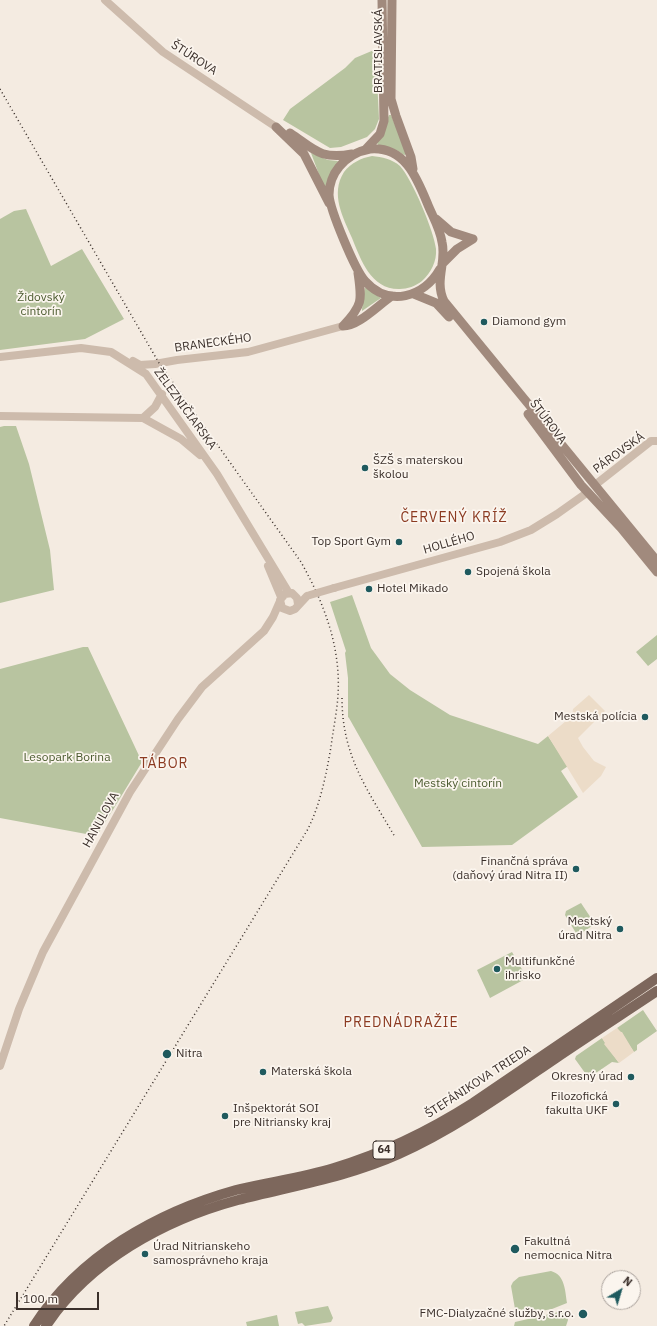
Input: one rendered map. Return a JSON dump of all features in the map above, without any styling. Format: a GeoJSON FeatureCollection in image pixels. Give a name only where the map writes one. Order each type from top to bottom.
{"type":"FeatureCollection","features":[{"type":"Feature","properties":{"kind":"main road","name":"BRATISLAVSKÁ"},"geometry":{"type":"LineString","coordinates":[[365,150],[380,134],[384,121],[382,0]]}},
{"type":"Feature","properties":{"kind":"main road","name":"BRATISLAVSKÁ"},"geometry":{"type":"LineString","coordinates":[[391,3],[391,99],[411,157],[413,171]]}},
{"type":"Feature","properties":{"kind":"main road"},"geometry":{"type":"LineString","coordinates":[[276,127],[290,133],[319,153],[329,156],[355,153]]}},
{"type":"Feature","properties":{"kind":"main road"},"geometry":{"type":"LineString","coordinates":[[276,127],[304,154],[321,191],[332,208]]}},
{"type":"Feature","properties":{"kind":"main road","name":"ŠTÚROVA"},"geometry":{"type":"LineString","coordinates":[[441,267],[432,282],[414,294],[392,296],[372,288],[358,271],[332,208],[329,195],[333,179],[340,165],[355,153],[365,150],[380,149],[401,158],[413,171],[433,215],[442,241],[444,254],[441,267],[440,291],[444,301],[657,561]]}},
{"type":"Feature","properties":{"kind":"main road"},"geometry":{"type":"LineString","coordinates":[[433,215],[448,230],[455,234],[473,238],[457,249],[441,267]]}},
{"type":"Feature","properties":{"kind":"main road"},"geometry":{"type":"LineString","coordinates":[[343,326],[358,308],[361,295],[358,271]]}},
{"type":"Feature","properties":{"kind":"main road","name":"ŠTÚROVA"},"geometry":{"type":"LineString","coordinates":[[414,294],[442,308],[526,412],[567,468],[657,572]]}},
{"type":"Feature","properties":{"kind":"main road"},"geometry":{"type":"LineString","coordinates":[[343,326],[349,326],[358,322],[378,304],[392,296]]}},
{"type":"Feature","properties":{"kind":"main road"},"geometry":{"type":"LineString","coordinates":[[378,304],[430,301]]}},
{"type":"Feature","properties":{"kind":"main road"},"geometry":{"type":"LineString","coordinates":[[588,492],[596,485]]}},
{"type":"Feature","properties":{"kind":"main road","name":"ŠTEFÁNIKOVA TRIEDA"},"geometry":{"type":"LineString","coordinates":[[163,1223],[191,1205],[236,1195],[333,1168],[432,1133],[473,1103],[519,1077],[613,1013],[639,990],[657,978]]}},
{"type":"Feature","properties":{"kind":"main road"},"geometry":{"type":"LineString","coordinates":[[639,990],[646,999]]}},
{"type":"Feature","properties":{"kind":"main road","name":"ŠTEFÁNIKOVA TRIEDA"},"geometry":{"type":"LineString","coordinates":[[613,1013],[646,999],[657,991]]}},
{"type":"Feature","properties":{"kind":"main road","name":"64"},"geometry":{"type":"LineString","coordinates":[[34,1326],[54,1298],[89,1264],[122,1240],[163,1223]]}},
{"type":"Feature","properties":{"kind":"main road","name":"64"},"geometry":{"type":"LineString","coordinates":[[46,1326],[60,1307],[95,1272],[163,1223]]}},
{"type":"Feature","properties":{"kind":"street","name":"ŠTÚROVA"},"geometry":{"type":"LineString","coordinates":[[105,0],[163,52],[276,127]]}},
{"type":"Feature","properties":{"kind":"street","name":"BRANECKÉHO"},"geometry":{"type":"LineString","coordinates":[[110,352],[123,356],[140,365],[155,364],[248,352],[343,326]]}},
{"type":"Feature","properties":{"kind":"street"},"geometry":{"type":"LineString","coordinates":[[0,357],[81,348],[110,352]]}},
{"type":"Feature","properties":{"kind":"street","name":"ŽELEZNIČIARSKA"},"geometry":{"type":"LineString","coordinates":[[110,352],[146,374],[162,394],[217,474],[292,594]]}},
{"type":"Feature","properties":{"kind":"street"},"geometry":{"type":"LineString","coordinates":[[155,364],[150,371],[155,386]]}},
{"type":"Feature","properties":{"kind":"street"},"geometry":{"type":"LineString","coordinates":[[0,416],[143,418],[155,408],[162,394]]}},
{"type":"Feature","properties":{"kind":"street","name":"ŽELEZNIČIARSKA"},"geometry":{"type":"LineString","coordinates":[[143,418],[181,439],[217,474]]}},
{"type":"Feature","properties":{"kind":"street","name":"PÁROVSKÁ"},"geometry":{"type":"LineString","coordinates":[[596,485],[651,441],[657,441]]}},
{"type":"Feature","properties":{"kind":"street","name":"HOLLÉHO"},"geometry":{"type":"LineString","coordinates":[[298,604],[309,596],[334,588],[500,542],[526,532],[557,514],[588,492]]}},
{"type":"Feature","properties":{"kind":"street","name":"ŽELEZNIČIARSKA"},"geometry":{"type":"LineString","coordinates":[[256,537],[281,599]]}},
{"type":"Feature","properties":{"kind":"street","name":"HOLLÉHO"},"geometry":{"type":"LineString","coordinates":[[292,594],[309,596]]}},
{"type":"Feature","properties":{"kind":"street"},"geometry":{"type":"LineString","coordinates":[[292,594],[298,604],[292,611],[284,610],[281,606],[281,599],[292,594]]}},
{"type":"Feature","properties":{"kind":"street","name":"HANULOVA"},"geometry":{"type":"LineString","coordinates":[[0,1066],[19,1009],[43,952],[130,792],[178,718],[202,687],[264,631],[273,617],[281,599]]}},
{"type":"Feature","properties":{"kind":"street","name":"HANULOVA"},"geometry":{"type":"LineString","coordinates":[[273,617],[284,610]]}},
{"type":"Feature","properties":{"kind":"green space"},"geometry":{"type":"Polygon","coordinates":[[[374,50],[379,119],[375,129],[367,137],[341,147],[330,148],[283,120],[290,109],[345,68],[355,58],[374,50]]]}},
{"type":"Feature","properties":{"kind":"green space"},"geometry":{"type":"Polygon","coordinates":[[[389,115],[391,115],[407,154],[404,155],[398,151],[379,146],[377,143],[389,115]]]}},
{"type":"Feature","properties":{"kind":"green space"},"geometry":{"type":"Polygon","coordinates":[[[311,153],[328,160],[338,161],[327,188],[324,188],[311,153]]]}},
{"type":"Feature","properties":{"kind":"green space"},"geometry":{"type":"Polygon","coordinates":[[[372,156],[390,160],[400,166],[422,206],[434,241],[436,258],[431,271],[422,281],[408,288],[390,288],[382,285],[368,272],[359,255],[339,205],[338,189],[344,172],[356,161],[372,156]]]}},
{"type":"Feature","properties":{"kind":"green space","name":"Židovský cintorín"},"geometry":{"type":"Polygon","coordinates":[[[26,209],[51,266],[82,249],[124,319],[85,339],[0,350],[0,219],[14,211],[26,209]]]}},
{"type":"Feature","properties":{"kind":"green space"},"geometry":{"type":"Polygon","coordinates":[[[365,287],[381,298],[362,311],[362,309],[365,287]]]}},
{"type":"Feature","properties":{"kind":"green space"},"geometry":{"type":"Polygon","coordinates":[[[16,426],[29,464],[50,550],[54,590],[0,603],[0,427],[16,426]]]}},
{"type":"Feature","properties":{"kind":"green space","name":"Mestský cintorín"},"geometry":{"type":"Polygon","coordinates":[[[352,595],[371,648],[390,674],[410,690],[450,715],[538,744],[548,736],[568,766],[561,771],[578,797],[512,845],[422,847],[348,717],[346,651],[330,602],[352,595]]]}},
{"type":"Feature","properties":{"kind":"green space"},"geometry":{"type":"Polygon","coordinates":[[[657,635],[657,659],[648,666],[636,652],[657,635]]]}},
{"type":"Feature","properties":{"kind":"green space","name":"Lesopark Borina"},"geometry":{"type":"Polygon","coordinates":[[[83,647],[88,647],[142,762],[97,836],[0,818],[0,669],[83,647]]]}},
{"type":"Feature","properties":{"kind":"green space"},"geometry":{"type":"Polygon","coordinates":[[[581,903],[595,924],[580,934],[576,933],[565,915],[566,911],[581,903]]]}},
{"type":"Feature","properties":{"kind":"green space"},"geometry":{"type":"Polygon","coordinates":[[[512,952],[527,978],[490,998],[477,970],[512,952]]]}},
{"type":"Feature","properties":{"kind":"green space"},"geometry":{"type":"Polygon","coordinates":[[[643,1010],[657,1031],[637,1045],[637,1050],[634,1052],[617,1028],[643,1010]]]}},
{"type":"Feature","properties":{"kind":"green space"},"geometry":{"type":"Polygon","coordinates":[[[602,1038],[619,1063],[612,1062],[588,1077],[575,1059],[576,1056],[602,1038]]]}},
{"type":"Feature","properties":{"kind":"green space"},"geometry":{"type":"Polygon","coordinates":[[[551,1271],[556,1273],[562,1279],[567,1303],[552,1309],[519,1315],[515,1309],[511,1286],[513,1282],[519,1277],[551,1271]]]}},
{"type":"Feature","properties":{"kind":"green space"},"geometry":{"type":"Polygon","coordinates":[[[328,1306],[333,1318],[331,1322],[305,1326],[302,1323],[298,1324],[295,1312],[328,1306]]]}},
{"type":"Feature","properties":{"kind":"green space"},"geometry":{"type":"Polygon","coordinates":[[[563,1311],[567,1313],[568,1320],[566,1326],[514,1326],[515,1322],[563,1311]]]}},
{"type":"Feature","properties":{"kind":"green space"},"geometry":{"type":"Polygon","coordinates":[[[277,1315],[279,1326],[247,1326],[246,1322],[277,1315]]]}},
{"type":"Feature","properties":{"kind":"shaded area"},"geometry":{"type":"Polygon","coordinates":[[[589,695],[605,711],[578,738],[594,761],[606,767],[601,776],[583,793],[548,736],[572,716],[573,709],[589,695]]]}},
{"type":"Feature","properties":{"kind":"shaded area"},"geometry":{"type":"Polygon","coordinates":[[[617,1028],[622,1032],[634,1052],[619,1063],[604,1044],[605,1043],[602,1038],[617,1028]]]}},
{"type":"Feature","properties":{"kind":"railway"},"geometry":{"type":"LineString","coordinates":[[0,89],[159,363],[301,562],[324,609],[334,643],[338,677],[337,708],[327,768],[320,799],[308,829],[4,1326]]}},
{"type":"Feature","properties":{"kind":"railway"},"geometry":{"type":"LineString","coordinates":[[342,698],[343,719],[351,755],[366,787],[395,837]]}},
{"type":"Feature","properties":{"kind":"place","name":"Diamond gym"},"geometry":{"type":"Point","coordinates":[484,322]}},
{"type":"Feature","properties":{"kind":"place","name":"ŠZŠ s materskou školou"},"geometry":{"type":"Point","coordinates":[365,468]}},
{"type":"Feature","properties":{"kind":"place","name":"Top Sport Gym"},"geometry":{"type":"Point","coordinates":[399,542]}},
{"type":"Feature","properties":{"kind":"place","name":"Spojená škola"},"geometry":{"type":"Point","coordinates":[468,572]}},
{"type":"Feature","properties":{"kind":"place","name":"Hotel Mikado"},"geometry":{"type":"Point","coordinates":[369,589]}},
{"type":"Feature","properties":{"kind":"place","name":"Mestská polícia"},"geometry":{"type":"Point","coordinates":[645,717]}},
{"type":"Feature","properties":{"kind":"place","name":"Finančná správa (daňový úrad Nitra II)"},"geometry":{"type":"Point","coordinates":[576,869]}},
{"type":"Feature","properties":{"kind":"place","name":"Mestský úrad Nitra"},"geometry":{"type":"Point","coordinates":[620,929]}},
{"type":"Feature","properties":{"kind":"place","name":"Multifunkčné ihrisko"},"geometry":{"type":"Point","coordinates":[497,969]}},
{"type":"Feature","properties":{"kind":"place","name":"Nitra"},"geometry":{"type":"Point","coordinates":[167,1054]}},
{"type":"Feature","properties":{"kind":"place","name":"Materská škola"},"geometry":{"type":"Point","coordinates":[263,1072]}},
{"type":"Feature","properties":{"kind":"place","name":"Okresný úrad"},"geometry":{"type":"Point","coordinates":[631,1077]}},
{"type":"Feature","properties":{"kind":"place","name":"Filozofická fakulta UKF"},"geometry":{"type":"Point","coordinates":[616,1104]}},
{"type":"Feature","properties":{"kind":"place","name":"Inšpektorát SOI pre Nitriansky kraj"},"geometry":{"type":"Point","coordinates":[225,1116]}},
{"type":"Feature","properties":{"kind":"place","name":"Fakultná nemocnica Nitra"},"geometry":{"type":"Point","coordinates":[515,1249]}},
{"type":"Feature","properties":{"kind":"place","name":"Úrad Nitrianskeho samosprávneho kraja"},"geometry":{"type":"Point","coordinates":[145,1254]}},
{"type":"Feature","properties":{"kind":"place","name":"FMC-Dialyzačné služby, s.r.o."},"geometry":{"type":"Point","coordinates":[583,1314]}},
{"type":"Feature","properties":{"kind":"district","name":"ČERVENÝ KRÍŽ"},"geometry":{"type":"Point","coordinates":[454,518]}},
{"type":"Feature","properties":{"kind":"district","name":"TÁBOR"},"geometry":{"type":"Point","coordinates":[164,764]}},
{"type":"Feature","properties":{"kind":"district","name":"PREDNÁDRAŽIE"},"geometry":{"type":"Point","coordinates":[401,1023]}}]}
